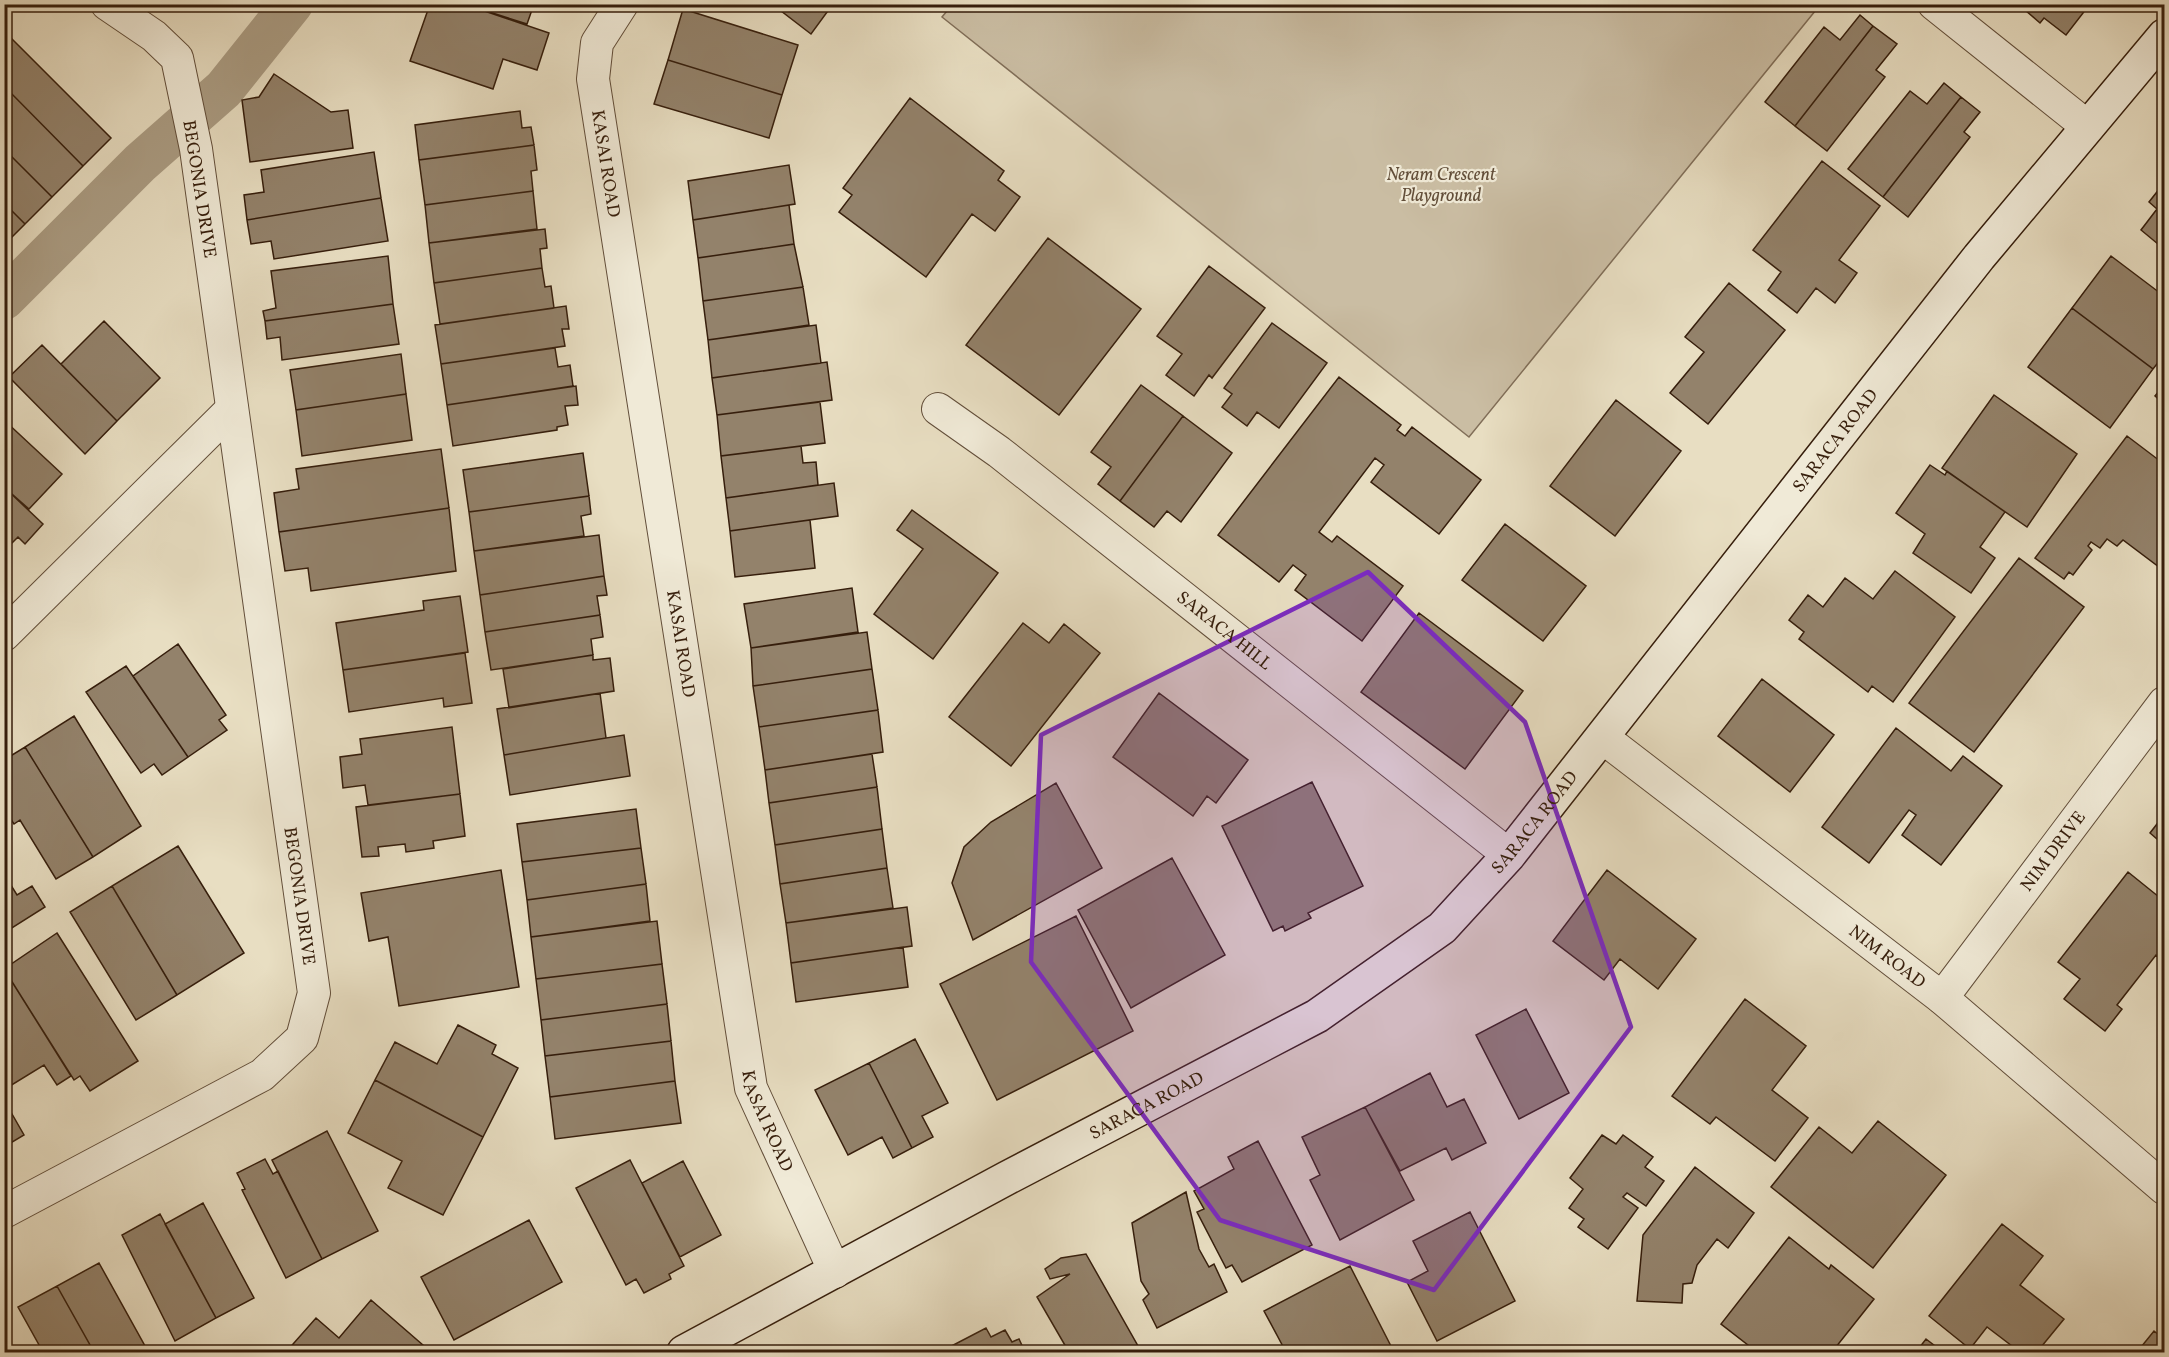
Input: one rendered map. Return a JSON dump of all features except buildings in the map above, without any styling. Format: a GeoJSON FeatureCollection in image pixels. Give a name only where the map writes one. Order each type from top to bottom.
{"type":"FeatureCollection","features":[{"type":"Feature","properties":{"kind":"street","name":"BEGONIA DRIVE"},"geometry":{"type":"LineString","coordinates":[[4,1212],[262,1075],[302,1038],[314,993],[196,149],[177,58],[154,36],[107,4]]}},
{"type":"Feature","properties":{"kind":"street","name":"KASAI ROAD"},"geometry":{"type":"LineString","coordinates":[[622,4],[597,43],[593,79],[751,1088],[835,1272]]}},
{"type":"Feature","properties":{"kind":"street"},"geometry":{"type":"LineString","coordinates":[[1934,4],[2088,127]]}},
{"type":"Feature","properties":{"kind":"street","name":"SARACA ROAD"},"geometry":{"type":"LineString","coordinates":[[684,1353],[1006,1178],[1317,1016],[1442,928],[1509,855],[1979,257],[2164,36]]}},
{"type":"Feature","properties":{"kind":"street"},"geometry":{"type":"LineString","coordinates":[[4,635],[232,409]]}},
{"type":"Feature","properties":{"kind":"street","name":"SARACA HILL"},"geometry":{"type":"LineString","coordinates":[[938,409],[999,452],[1509,855]]}},
{"type":"Feature","properties":{"kind":"street","name":"NIM DRIVE"},"geometry":{"type":"LineString","coordinates":[[1942,998],[2164,703]]}},
{"type":"Feature","properties":{"kind":"street","name":"NIM ROAD"},"geometry":{"type":"LineString","coordinates":[[1602,737],[1942,998],[2164,1188]]}},
{"type":"Feature","properties":{"kind":"highlighted area"},"geometry":{"type":"Polygon","coordinates":[[[1368,572],[1525,722],[1631,1027],[1434,1290],[1220,1220],[1031,962],[1041,735],[1368,572]]]}},
{"type":"Feature","properties":{"kind":"green space","name":"Neram Crescent Playground"},"geometry":{"type":"Polygon","coordinates":[[[952,5],[1820,5],[1469,437],[942,17],[952,5]]]}},
{"type":"Feature","properties":{"kind":"waterway"},"geometry":{"type":"LineString","coordinates":[[4,299],[140,163],[224,89],[292,4]]}}]}
